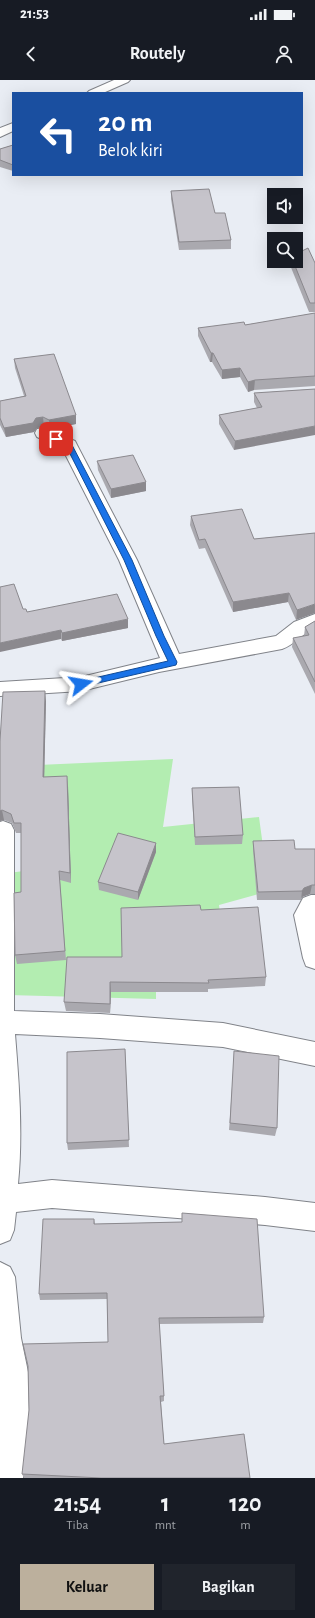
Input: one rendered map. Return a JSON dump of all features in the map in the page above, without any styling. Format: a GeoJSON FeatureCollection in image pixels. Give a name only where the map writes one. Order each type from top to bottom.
{"type":"FeatureCollection","features":[{"type":"Feature","properties":{"kind":"street"},"geometry":{"type":"LineString","coordinates":[[95,92],[124,80]]}},
{"type":"Feature","properties":{"kind":"street"},"geometry":{"type":"LineString","coordinates":[[0,133],[12,127]]}},
{"type":"Feature","properties":{"kind":"street"},"geometry":{"type":"LineString","coordinates":[[43,433],[69,445],[128,560],[160,636],[173,662]]}},
{"type":"Feature","properties":{"kind":"street"},"geometry":{"type":"LineString","coordinates":[[0,689],[81,684],[173,662],[282,642],[291,632],[304,624],[315,621]]}},
{"type":"Feature","properties":{"kind":"street"},"geometry":{"type":"LineString","coordinates":[[0,1230],[1,1200],[6,1166],[5,1080],[0,1022],[4,830]]}},
{"type":"Feature","properties":{"kind":"street"},"geometry":{"type":"LineString","coordinates":[[315,904],[311,905],[306,915],[315,958]]}},
{"type":"Feature","properties":{"kind":"street"},"geometry":{"type":"LineString","coordinates":[[0,1022],[100,1026],[223,1035],[315,1054]]}},
{"type":"Feature","properties":{"kind":"street"},"geometry":{"type":"LineString","coordinates":[[1,1200],[52,1194],[179,1205],[265,1210],[315,1217]]}},
{"type":"Feature","properties":{"kind":"street"},"geometry":{"type":"LineString","coordinates":[[0,1277],[6,1338],[12,1372],[13,1415],[7,1478]]}},
{"type":"Feature","properties":{"kind":"green space"},"geometry":{"type":"Polygon","coordinates":[[[173,759],[163,827],[259,817],[269,891],[219,905],[225,949],[156,961],[156,999],[8,995],[0,874],[24,871],[38,765],[173,759]]]}},
{"type":"Feature","properties":{"kind":"building"},"geometry":{"type":"Polygon","coordinates":[[[12,145],[12,165],[0,160],[0,149],[12,145]]]}},
{"type":"Feature","properties":{"kind":"building"},"geometry":{"type":"Polygon","coordinates":[[[209,189],[215,213],[225,213],[231,240],[179,242],[171,191],[209,189]]]}},
{"type":"Feature","properties":{"kind":"building"},"geometry":{"type":"Polygon","coordinates":[[[308,248],[315,263],[315,303],[310,303],[296,268],[303,268],[303,250],[308,248]]]}},
{"type":"Feature","properties":{"kind":"building"},"geometry":{"type":"Polygon","coordinates":[[[315,313],[315,376],[255,380],[248,382],[240,368],[222,370],[198,328],[244,322],[245,325],[315,313]]]}},
{"type":"Feature","properties":{"kind":"building"},"geometry":{"type":"Polygon","coordinates":[[[54,354],[76,415],[49,420],[43,417],[36,418],[33,423],[4,428],[0,418],[0,401],[26,396],[14,359],[54,354]]]}},
{"type":"Feature","properties":{"kind":"building"},"geometry":{"type":"Polygon","coordinates":[[[315,389],[315,426],[235,441],[219,415],[262,407],[254,393],[315,389]]]}},
{"type":"Feature","properties":{"kind":"building"},"geometry":{"type":"Polygon","coordinates":[[[133,455],[146,482],[111,489],[97,461],[133,455]]]}},
{"type":"Feature","properties":{"kind":"building"},"geometry":{"type":"Polygon","coordinates":[[[242,509],[254,539],[315,533],[315,604],[297,610],[289,593],[233,602],[205,539],[199,540],[191,516],[242,509]]]}},
{"type":"Feature","properties":{"kind":"building"},"geometry":{"type":"Polygon","coordinates":[[[14,584],[23,609],[26,609],[27,612],[117,594],[128,619],[62,633],[61,630],[0,643],[0,587],[14,584]]]}},
{"type":"Feature","properties":{"kind":"building"},"geometry":{"type":"Polygon","coordinates":[[[315,621],[315,682],[293,638],[309,635],[305,627],[315,621]]]}},
{"type":"Feature","properties":{"kind":"building"},"geometry":{"type":"Polygon","coordinates":[[[45,691],[43,777],[67,776],[70,873],[59,871],[65,951],[15,955],[14,893],[21,892],[21,823],[14,823],[11,814],[2,810],[0,811],[0,741],[3,692],[45,691]]]}},
{"type":"Feature","properties":{"kind":"building"},"geometry":{"type":"Polygon","coordinates":[[[239,787],[243,835],[195,837],[192,788],[239,787]]]}},
{"type":"Feature","properties":{"kind":"building"},"geometry":{"type":"Polygon","coordinates":[[[118,833],[156,843],[138,892],[98,882],[118,833]]]}},
{"type":"Feature","properties":{"kind":"building"},"geometry":{"type":"Polygon","coordinates":[[[294,840],[295,849],[315,849],[315,885],[304,888],[302,891],[258,892],[253,841],[294,840]]]}},
{"type":"Feature","properties":{"kind":"building"},"geometry":{"type":"Polygon","coordinates":[[[200,905],[201,910],[258,907],[266,977],[208,980],[209,983],[110,982],[110,1004],[64,1002],[67,957],[122,957],[121,908],[200,905]]]}},
{"type":"Feature","properties":{"kind":"building"},"geometry":{"type":"Polygon","coordinates":[[[125,1049],[129,1140],[67,1143],[67,1052],[125,1049]]]}},
{"type":"Feature","properties":{"kind":"building"},"geometry":{"type":"Polygon","coordinates":[[[234,1051],[279,1056],[277,1128],[230,1123],[234,1051]]]}},
{"type":"Feature","properties":{"kind":"building"},"geometry":{"type":"Polygon","coordinates":[[[182,1213],[257,1219],[264,1317],[159,1318],[164,1396],[160,1396],[164,1444],[244,1434],[250,1478],[101,1478],[22,1474],[29,1410],[28,1366],[23,1344],[108,1342],[107,1293],[39,1294],[43,1219],[94,1219],[94,1224],[182,1222],[182,1213]]]}},
{"type":"Feature","properties":{"kind":"route"},"geometry":{"type":"LineString","coordinates":[[56,439],[69,445],[128,560],[160,636],[173,662],[81,684]]}}]}
